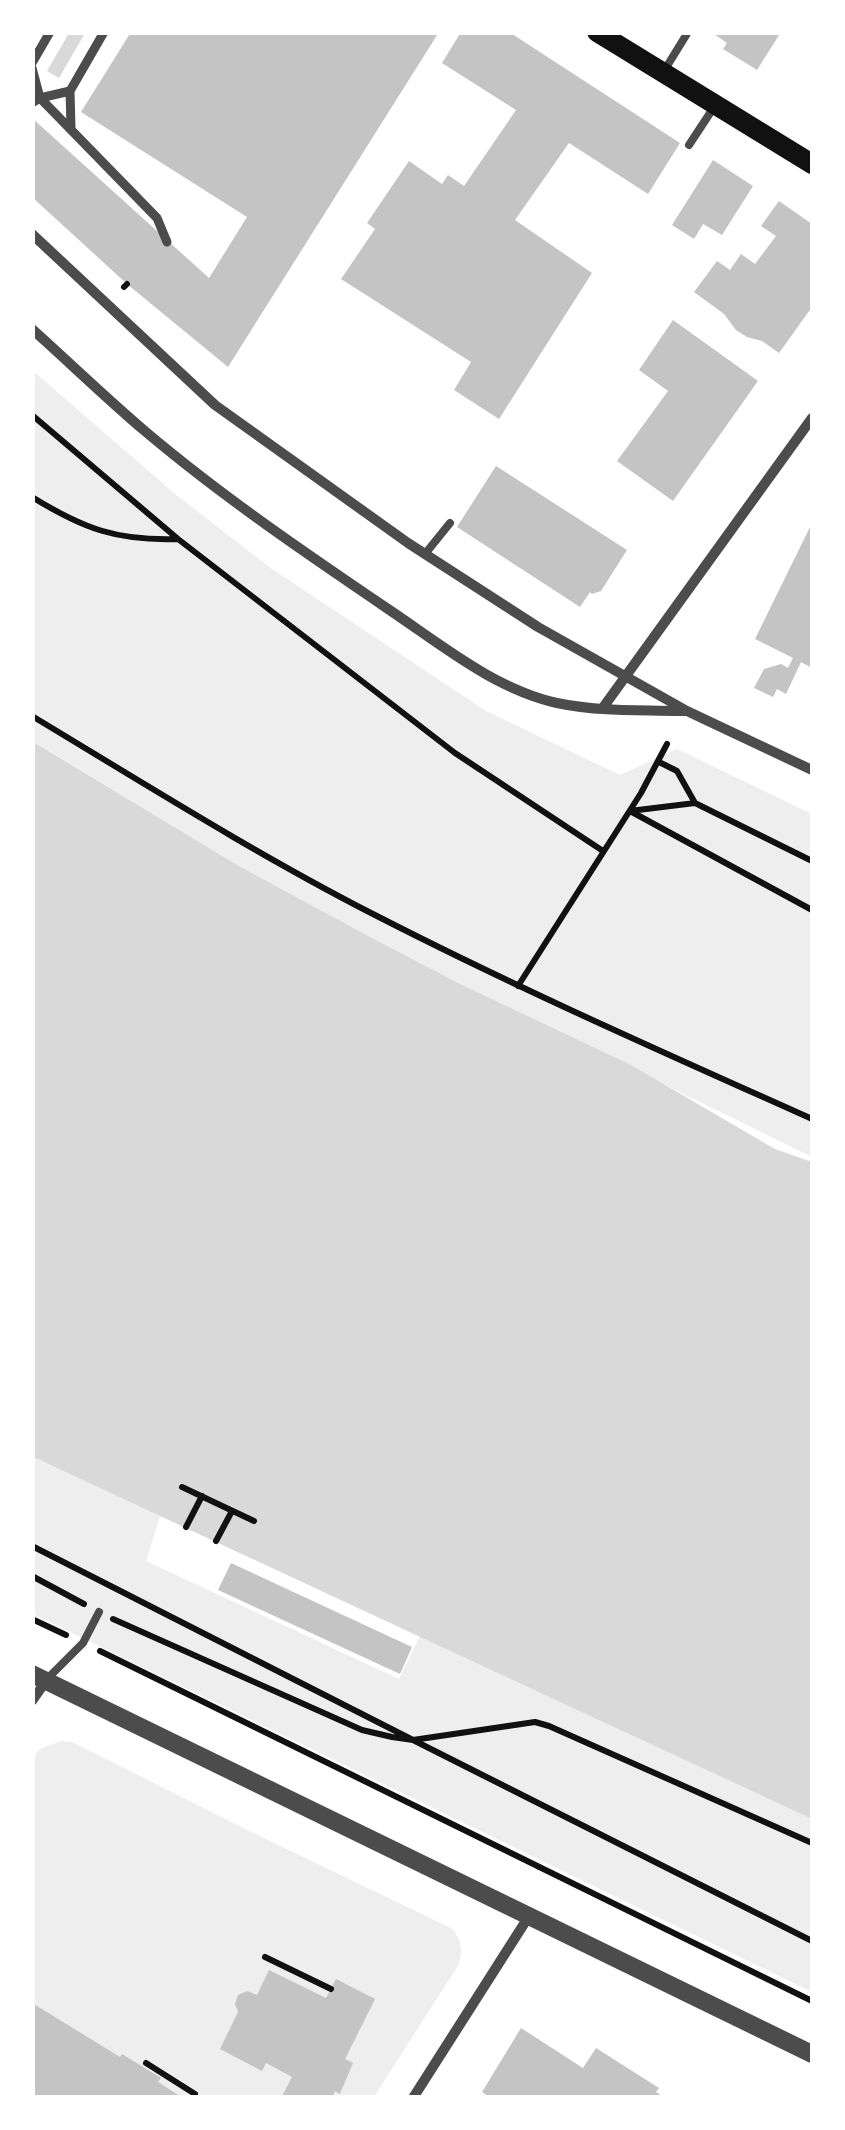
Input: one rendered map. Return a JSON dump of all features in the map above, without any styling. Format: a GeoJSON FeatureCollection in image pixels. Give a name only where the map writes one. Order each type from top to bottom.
{"type":"FeatureCollection","features":[{"type":"Feature","properties":{"kind":"main road"},"geometry":{"type":"LineString","coordinates":[[597,32],[812,164]]}},
{"type":"Feature","properties":{"kind":"street"},"geometry":{"type":"LineString","coordinates":[[50,32],[32,65],[36,100],[71,128],[157,218],[167,242]]}},
{"type":"Feature","properties":{"kind":"street"},"geometry":{"type":"LineString","coordinates":[[71,128],[70,90],[104,32]]}},
{"type":"Feature","properties":{"kind":"street"},"geometry":{"type":"LineString","coordinates":[[36,100],[70,90]]}},
{"type":"Feature","properties":{"kind":"street"},"geometry":{"type":"LineString","coordinates":[[32,234],[215,405],[289,460],[538,627],[687,711],[812,770]]}},
{"type":"Feature","properties":{"kind":"street"},"geometry":{"type":"LineString","coordinates":[[32,330],[145,431],[216,488],[288,542],[468,663],[512,688],[556,702],[602,709],[687,711]]}},
{"type":"Feature","properties":{"kind":"street"},"geometry":{"type":"LineString","coordinates":[[602,709],[812,418]]}},
{"type":"Feature","properties":{"kind":"street"},"geometry":{"type":"LineString","coordinates":[[32,1701],[39,1677],[812,2054]]}},
{"type":"Feature","properties":{"kind":"street"},"geometry":{"type":"LineString","coordinates":[[414,2098],[528,1916]]}},
{"type":"Feature","properties":{"kind":"lane"},"geometry":{"type":"LineString","coordinates":[[662,74],[688,32]]}},
{"type":"Feature","properties":{"kind":"lane"},"geometry":{"type":"LineString","coordinates":[[689,145],[714,105]]}},
{"type":"Feature","properties":{"kind":"lane"},"geometry":{"type":"LineString","coordinates":[[426,554],[450,523]]}},
{"type":"Feature","properties":{"kind":"lane"},"geometry":{"type":"LineString","coordinates":[[39,1677],[83,1644],[100,1612]]}},
{"type":"Feature","properties":{"kind":"path"},"geometry":{"type":"LineString","coordinates":[[32,415],[178,539],[456,754],[603,850]]}},
{"type":"Feature","properties":{"kind":"path"},"geometry":{"type":"LineString","coordinates":[[32,497],[110,534],[142,540],[178,539]]}},
{"type":"Feature","properties":{"kind":"path"},"geometry":{"type":"LineString","coordinates":[[32,716],[249,846],[371,913],[518,986],[812,1119]]}},
{"type":"Feature","properties":{"kind":"path"},"geometry":{"type":"LineString","coordinates":[[518,986],[630,811],[667,744]]}},
{"type":"Feature","properties":{"kind":"path"},"geometry":{"type":"LineString","coordinates":[[659,762],[677,771],[695,803]]}},
{"type":"Feature","properties":{"kind":"path"},"geometry":{"type":"LineString","coordinates":[[630,811],[695,803],[812,860]]}},
{"type":"Feature","properties":{"kind":"path"},"geometry":{"type":"LineString","coordinates":[[630,811],[812,910]]}},
{"type":"Feature","properties":{"kind":"path"},"geometry":{"type":"LineString","coordinates":[[182,1486],[254,1521]]}},
{"type":"Feature","properties":{"kind":"path"},"geometry":{"type":"LineString","coordinates":[[186,1528],[202,1496]]}},
{"type":"Feature","properties":{"kind":"path"},"geometry":{"type":"LineString","coordinates":[[216,1541],[232,1510]]}},
{"type":"Feature","properties":{"kind":"path"},"geometry":{"type":"LineString","coordinates":[[32,1546],[812,1941]]}},
{"type":"Feature","properties":{"kind":"path"},"geometry":{"type":"LineString","coordinates":[[32,1576],[100,1612],[362,1730],[413,1740],[535,1722],[812,1844]]}},
{"type":"Feature","properties":{"kind":"path"},"geometry":{"type":"LineString","coordinates":[[32,1619],[812,2000]]}},
{"type":"Feature","properties":{"kind":"path"},"geometry":{"type":"LineString","coordinates":[[266,1956],[331,1988]]}},
{"type":"Feature","properties":{"kind":"path"},"geometry":{"type":"LineString","coordinates":[[146,2064],[194,2094]]}},
{"type":"Feature","properties":{"kind":"shaded area"},"geometry":{"type":"Polygon","coordinates":[[[69,33],[85,33],[59,78],[47,71],[69,33]]]}},
{"type":"Feature","properties":{"kind":"shaded area"},"geometry":{"type":"Polygon","coordinates":[[[32,370],[175,494],[272,569],[486,711],[620,775],[677,749],[812,814],[812,1157],[359,931],[239,866],[33,741],[32,370]]]}},
{"type":"Feature","properties":{"kind":"shaded area"},"geometry":{"type":"Polygon","coordinates":[[[32,741],[239,866],[359,931],[631,1065],[775,1149],[812,1162],[812,1819],[33,1457],[32,741]]]}},
{"type":"Feature","properties":{"kind":"shaded area"},"geometry":{"type":"Polygon","coordinates":[[[32,1457],[160,1516],[146,1561],[399,1679],[420,1636],[812,1819],[812,1992],[33,1614],[32,1457]]]}},
{"type":"Feature","properties":{"kind":"shaded area"},"geometry":{"type":"Polygon","coordinates":[[[61,1741],[72,1742],[451,1928],[461,1945],[459,1964],[374,2097],[33,2097],[32,1759],[40,1749],[61,1741]]]}},
{"type":"Feature","properties":{"kind":"building"},"geometry":{"type":"Polygon","coordinates":[[[131,32],[439,32],[228,367],[127,284],[32,197],[32,118],[209,278],[247,217],[81,112],[131,32]]]}},
{"type":"Feature","properties":{"kind":"building"},"geometry":{"type":"Polygon","coordinates":[[[461,32],[509,32],[680,143],[648,194],[569,143],[515,220],[592,273],[499,419],[454,390],[471,362],[341,279],[375,229],[367,223],[409,161],[442,184],[448,175],[464,186],[516,110],[442,63],[461,32]]]}},
{"type":"Feature","properties":{"kind":"building"},"geometry":{"type":"Polygon","coordinates":[[[711,32],[781,32],[757,70],[723,49],[727,43],[711,32]]]}},
{"type":"Feature","properties":{"kind":"building"},"geometry":{"type":"Polygon","coordinates":[[[713,160],[753,186],[722,235],[703,224],[694,239],[672,225],[713,160]]]}},
{"type":"Feature","properties":{"kind":"building"},"geometry":{"type":"Polygon","coordinates":[[[779,201],[812,224],[812,307],[779,353],[736,330],[724,314],[694,292],[717,261],[730,270],[741,254],[755,264],[776,236],[761,226],[779,201]]]}},
{"type":"Feature","properties":{"kind":"building"},"geometry":{"type":"Polygon","coordinates":[[[673,320],[758,381],[673,501],[617,461],[668,391],[639,370],[673,320]]]}},
{"type":"Feature","properties":{"kind":"building"},"geometry":{"type":"Polygon","coordinates":[[[496,466],[627,550],[601,591],[590,592],[580,607],[457,527],[496,466]]]}},
{"type":"Feature","properties":{"kind":"building"},"geometry":{"type":"Polygon","coordinates":[[[812,523],[812,668],[801,662],[786,694],[777,689],[773,697],[754,688],[764,669],[781,664],[788,668],[793,658],[755,639],[812,523]]]}},
{"type":"Feature","properties":{"kind":"building"},"geometry":{"type":"Polygon","coordinates":[[[231,1563],[412,1647],[400,1674],[218,1590],[231,1563]]]}},
{"type":"Feature","properties":{"kind":"building"},"geometry":{"type":"Polygon","coordinates":[[[269,1970],[326,1998],[336,1979],[375,1999],[345,2059],[353,2063],[340,2094],[335,2091],[332,2098],[281,2098],[292,2077],[266,2063],[262,2071],[220,2049],[238,2012],[238,1995],[247,1991],[257,1995],[269,1970]]]}},
{"type":"Feature","properties":{"kind":"building"},"geometry":{"type":"Polygon","coordinates":[[[32,2003],[161,2078],[158,2082],[183,2098],[39,2098],[32,2094],[32,2003]]]}},
{"type":"Feature","properties":{"kind":"building"},"geometry":{"type":"Polygon","coordinates":[[[521,2028],[583,2068],[596,2048],[659,2088],[656,2092],[665,2098],[491,2098],[482,2092],[521,2028]]]}}]}
